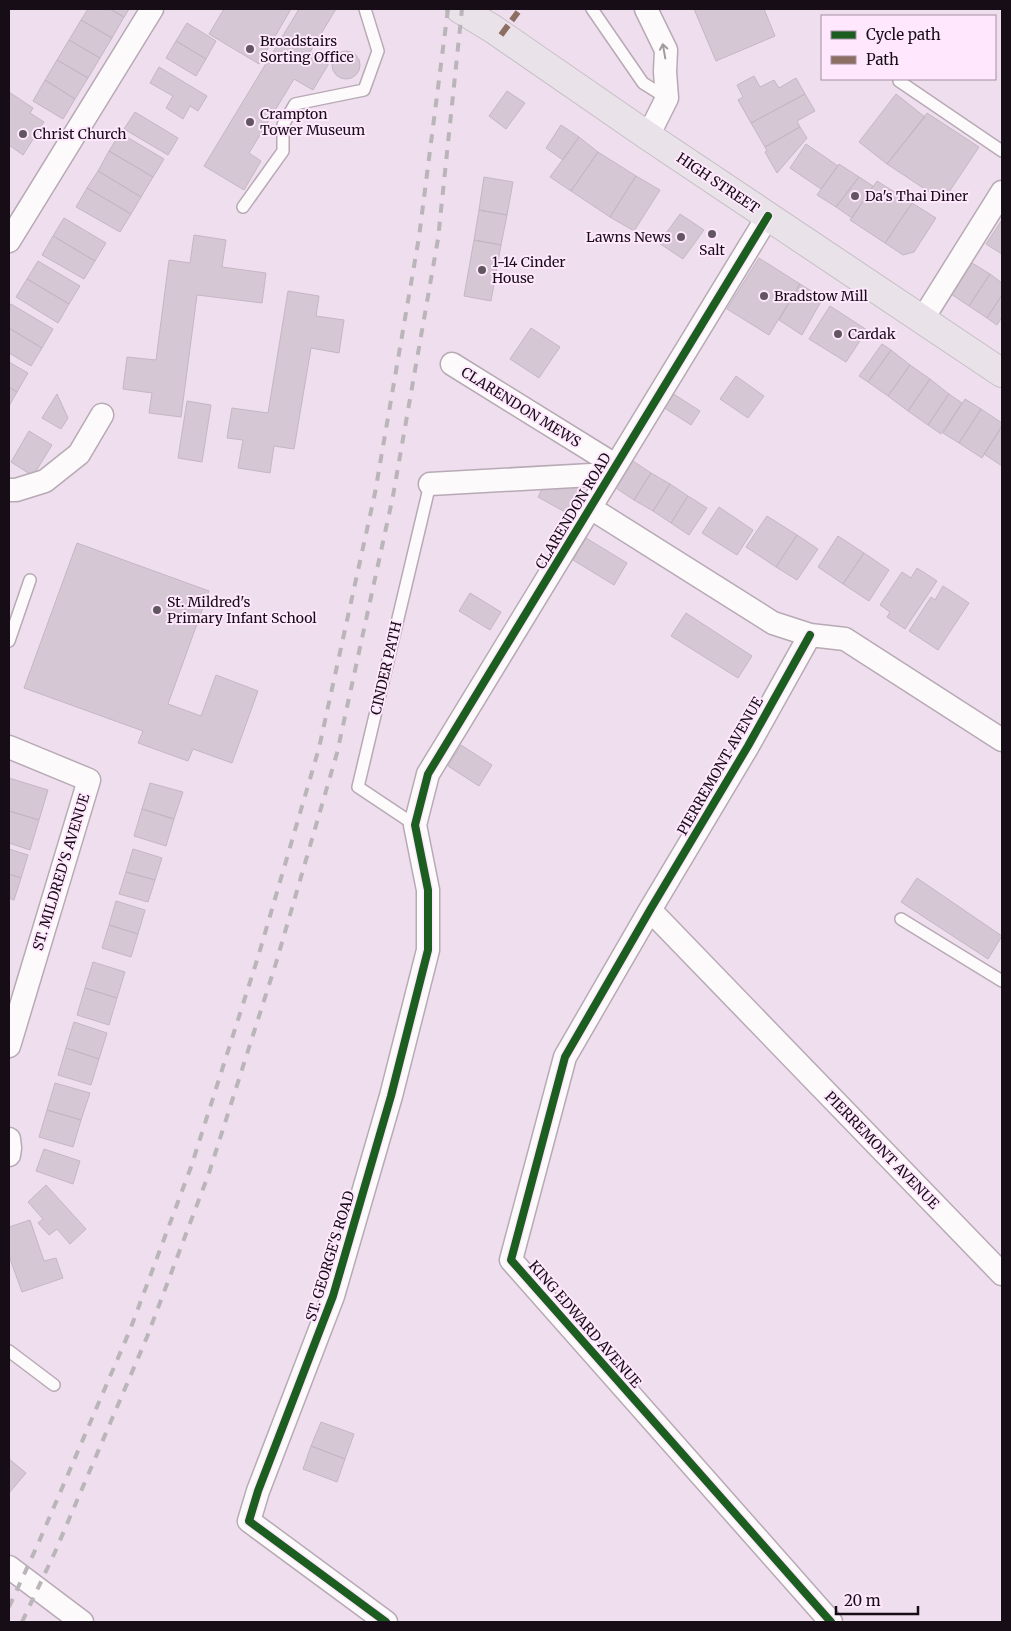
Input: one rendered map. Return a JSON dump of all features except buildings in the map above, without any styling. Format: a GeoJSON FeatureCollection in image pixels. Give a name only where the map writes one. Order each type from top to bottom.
{"type":"FeatureCollection","features":[{"type":"Feature","properties":{"kind":"main road","name":"HIGH STREET"},"geometry":{"type":"LineString","coordinates":[[460,9],[484,23],[648,136],[1002,373]]}},
{"type":"Feature","properties":{"kind":"street"},"geometry":{"type":"LineString","coordinates":[[9,241],[152,9]]}},
{"type":"Feature","properties":{"kind":"street"},"geometry":{"type":"LineString","coordinates":[[646,9],[666,50],[667,98],[648,136]]}},
{"type":"Feature","properties":{"kind":"street"},"geometry":{"type":"LineString","coordinates":[[922,320],[1002,192]]}},
{"type":"Feature","properties":{"kind":"street","name":"CLARENDON ROAD"},"geometry":{"type":"LineString","coordinates":[[414,825],[428,774],[768,216]]}},
{"type":"Feature","properties":{"kind":"street","name":"CLARENDON MEWS"},"geometry":{"type":"LineString","coordinates":[[452,364],[612,470]]}},
{"type":"Feature","properties":{"kind":"street"},"geometry":{"type":"LineString","coordinates":[[9,490],[16,490],[45,481],[80,454],[102,415]]}},
{"type":"Feature","properties":{"kind":"street"},"geometry":{"type":"LineString","coordinates":[[430,484],[612,470]]}},
{"type":"Feature","properties":{"kind":"street"},"geometry":{"type":"LineString","coordinates":[[589,507],[773,623],[810,635],[845,638],[1002,740]]}},
{"type":"Feature","properties":{"kind":"street","name":"PIERREMONT AVENUE"},"geometry":{"type":"LineString","coordinates":[[810,635],[748,746],[650,910],[1002,1274]]}},
{"type":"Feature","properties":{"kind":"street","name":"ST. MILDRED'S AVENUE"},"geometry":{"type":"LineString","coordinates":[[9,747],[89,780],[9,1046]]}},
{"type":"Feature","properties":{"kind":"street","name":"ST. GEORGE'S ROAD"},"geometry":{"type":"LineString","coordinates":[[386,1622],[249,1521],[258,1492],[333,1296],[391,1096],[428,950],[428,890],[414,825]]}},
{"type":"Feature","properties":{"kind":"street","name":"KING EDWARD AVENUE"},"geometry":{"type":"LineString","coordinates":[[650,910],[565,1057],[511,1260],[831,1622]]}},
{"type":"Feature","properties":{"kind":"street"},"geometry":{"type":"LineString","coordinates":[[9,1139],[9,1155]]}},
{"type":"Feature","properties":{"kind":"street"},"geometry":{"type":"LineString","coordinates":[[9,1567],[82,1622]]}},
{"type":"Feature","properties":{"kind":"lane"},"geometry":{"type":"LineString","coordinates":[[243,207],[283,151],[283,124],[295,104],[364,90],[378,51],[365,9]]}},
{"type":"Feature","properties":{"kind":"lane"},"geometry":{"type":"LineString","coordinates":[[592,9],[644,83],[667,98]]}},
{"type":"Feature","properties":{"kind":"lane"},"geometry":{"type":"LineString","coordinates":[[899,81],[1002,151]]}},
{"type":"Feature","properties":{"kind":"lane","name":"CINDER PATH"},"geometry":{"type":"LineString","coordinates":[[414,825],[358,787],[430,484]]}},
{"type":"Feature","properties":{"kind":"lane"},"geometry":{"type":"LineString","coordinates":[[9,641],[30,580]]}},
{"type":"Feature","properties":{"kind":"lane"},"geometry":{"type":"LineString","coordinates":[[901,919],[1002,981]]}},
{"type":"Feature","properties":{"kind":"lane"},"geometry":{"type":"LineString","coordinates":[[9,1351],[54,1385]]}},
{"type":"Feature","properties":{"kind":"railway"},"geometry":{"type":"LineString","coordinates":[[9,1607],[130,1330],[191,1167],[258,957],[319,748],[375,493],[419,237],[448,9]]}},
{"type":"Feature","properties":{"kind":"railway"},"geometry":{"type":"LineString","coordinates":[[22,1622],[55,1552],[147,1337],[209,1173],[276,963],[337,753],[393,496],[438,239],[462,9]]}},
{"type":"Feature","properties":{"kind":"marked path"},"geometry":{"type":"LineString","coordinates":[[501,35],[518,12]]}},
{"type":"Feature","properties":{"kind":"cycle path"},"geometry":{"type":"LineString","coordinates":[[386,1622],[249,1521],[258,1491],[333,1296],[391,1096],[428,950],[428,890],[415,825],[428,774],[768,216]]}},
{"type":"Feature","properties":{"kind":"cycle path"},"geometry":{"type":"LineString","coordinates":[[810,635],[748,746],[565,1057],[511,1260],[831,1622]]}},
{"type":"Feature","properties":{"kind":"place","name":"Broadstairs Sorting Office"},"geometry":{"type":"Point","coordinates":[250,49]}},
{"type":"Feature","properties":{"kind":"place","name":"Crampton Tower Museum"},"geometry":{"type":"Point","coordinates":[250,122]}},
{"type":"Feature","properties":{"kind":"place","name":"Christ Church"},"geometry":{"type":"Point","coordinates":[23,134]}},
{"type":"Feature","properties":{"kind":"place","name":"Da's Thai Diner"},"geometry":{"type":"Point","coordinates":[855,196]}},
{"type":"Feature","properties":{"kind":"place","name":"Salt"},"geometry":{"type":"Point","coordinates":[712,234]}},
{"type":"Feature","properties":{"kind":"place","name":"Lawns News"},"geometry":{"type":"Point","coordinates":[681,237]}},
{"type":"Feature","properties":{"kind":"place","name":"1-14 Cinder House"},"geometry":{"type":"Point","coordinates":[482,270]}},
{"type":"Feature","properties":{"kind":"place","name":"Bradstow Mill"},"geometry":{"type":"Point","coordinates":[764,296]}},
{"type":"Feature","properties":{"kind":"place","name":"Cardak"},"geometry":{"type":"Point","coordinates":[838,334]}},
{"type":"Feature","properties":{"kind":"place","name":"St. Mildred's Primary Infant School"},"geometry":{"type":"Point","coordinates":[157,610]}}]}
